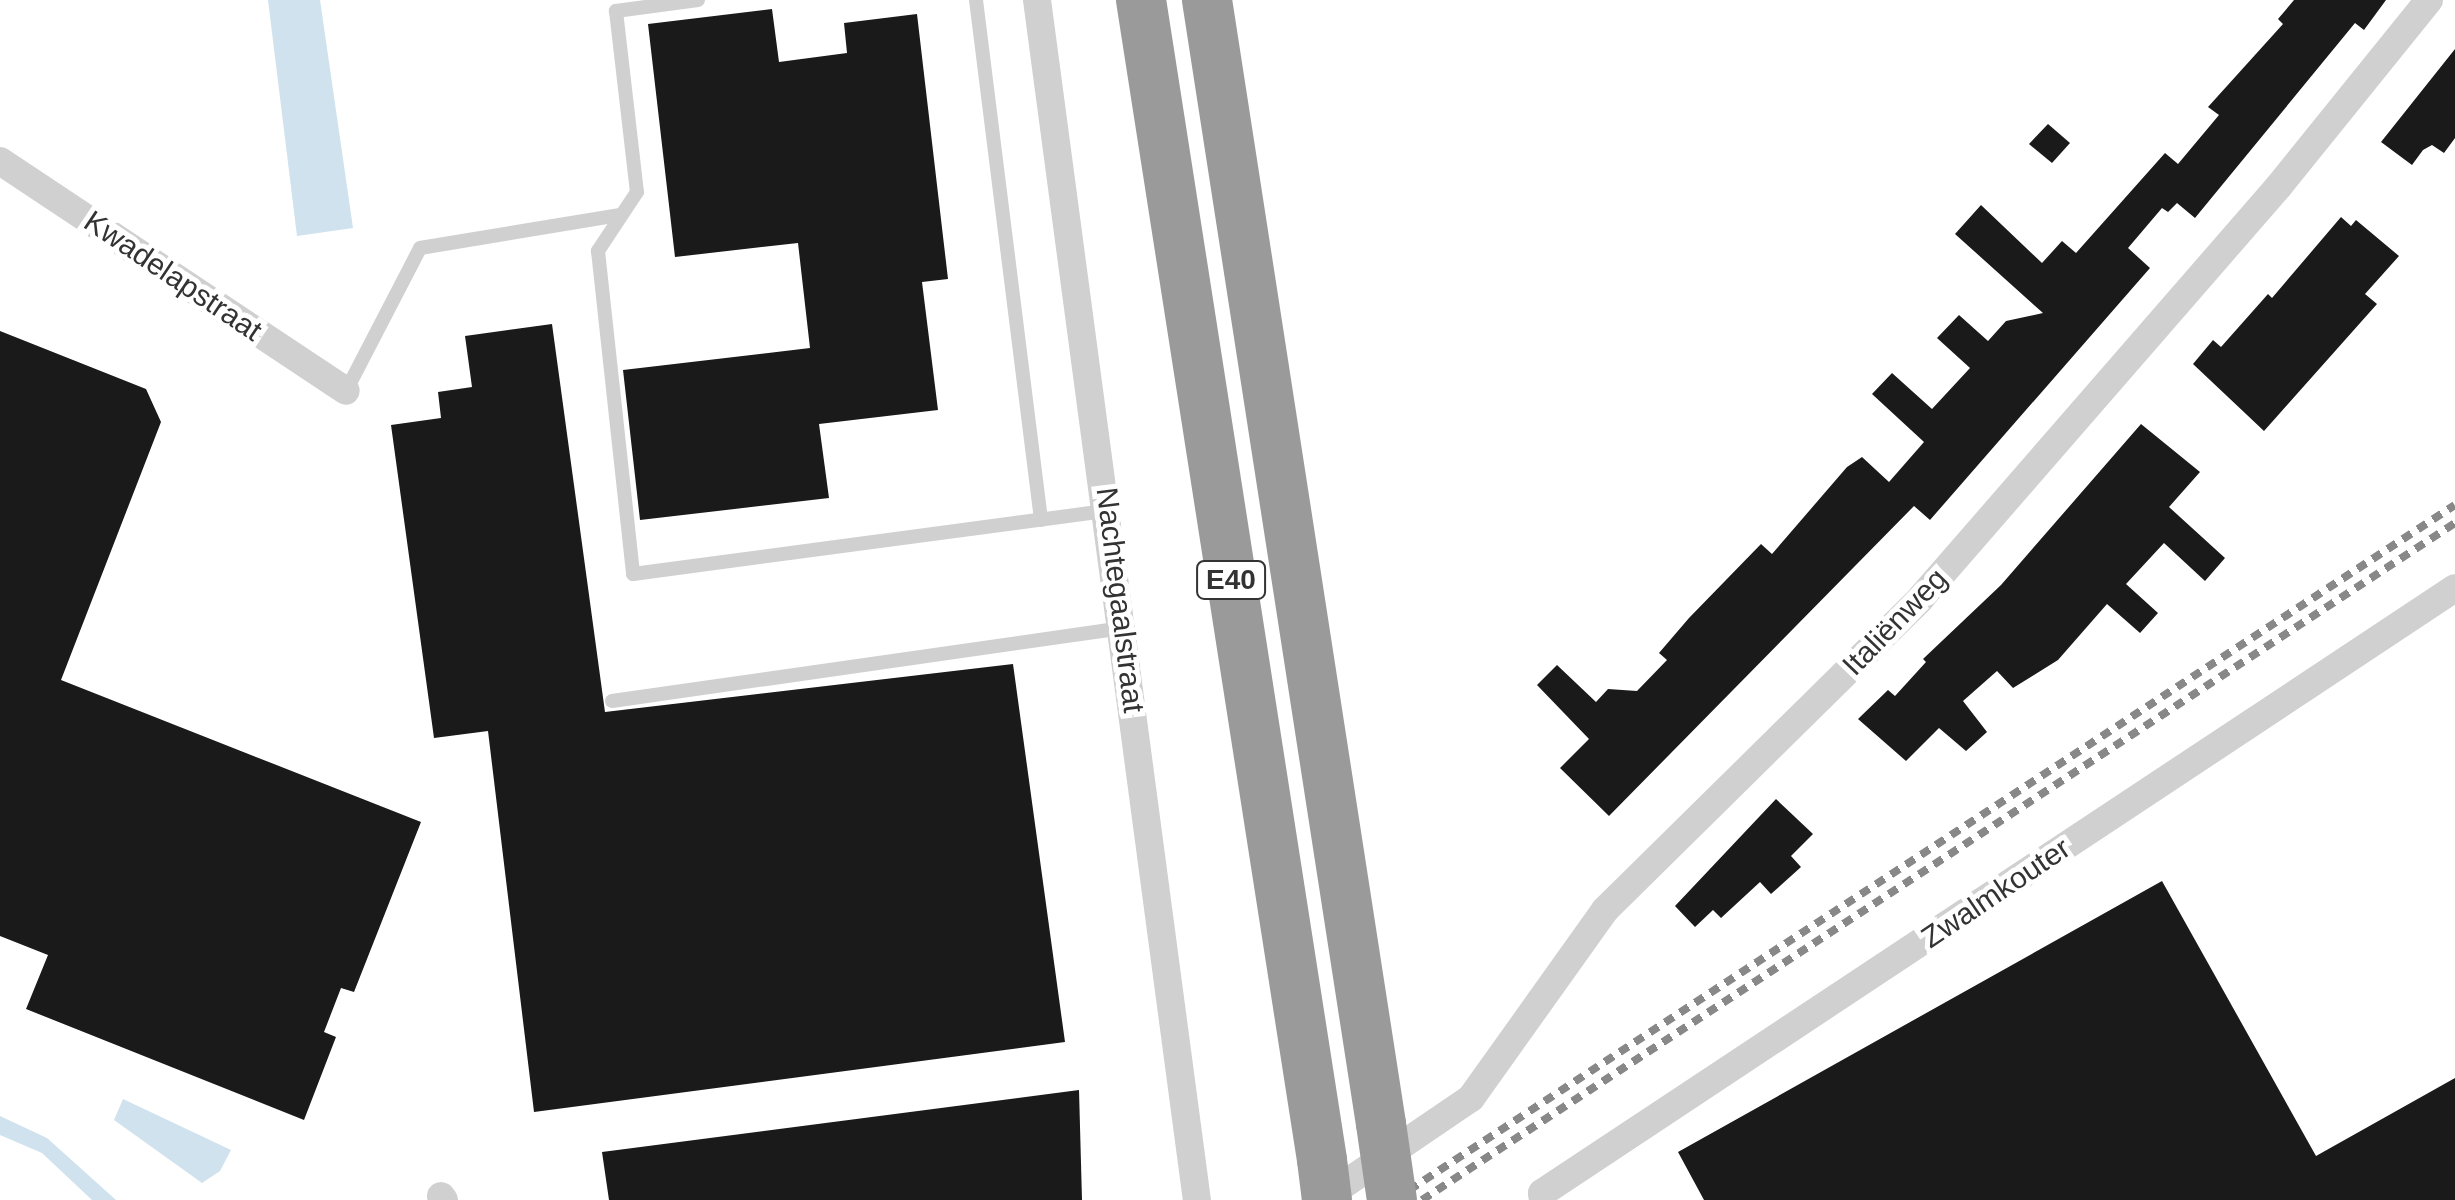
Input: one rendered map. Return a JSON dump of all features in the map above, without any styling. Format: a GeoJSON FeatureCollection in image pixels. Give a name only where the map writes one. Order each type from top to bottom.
{"type":"FeatureCollection","features":[{"type":"Feature","properties":{"kind":"highway","name":"E40"},"geometry":{"type":"LineString","coordinates":[[1141,0],[1323,1186]]}},
{"type":"Feature","properties":{"kind":"highway","name":"E40"},"geometry":{"type":"LineString","coordinates":[[1207,0],[1392,1200]]}},
{"type":"Feature","properties":{"kind":"street","name":"Nachtegaalstraat"},"geometry":{"type":"LineString","coordinates":[[1037,0],[1124,628],[1196,1200]]}},
{"type":"Feature","properties":{"kind":"street","name":"Italiënweg"},"geometry":{"type":"LineString","coordinates":[[1323,1186],[1471,1098],[1605,910],[1920,598],[2000,510],[2429,0]]}},
{"type":"Feature","properties":{"kind":"street","name":"Kwadelapstraat"},"geometry":{"type":"LineString","coordinates":[[0,162],[346,391]]}},
{"type":"Feature","properties":{"kind":"street","name":"Zwalmkouter"},"geometry":{"type":"LineString","coordinates":[[1543,1200],[1542,1193],[2455,588]]}},
{"type":"Feature","properties":{"kind":"lane"},"geometry":{"type":"LineString","coordinates":[[698,0],[616,11],[637,192],[598,251],[632,574],[1108,511]]}},
{"type":"Feature","properties":{"kind":"lane"},"geometry":{"type":"LineString","coordinates":[[976,0],[1041,520]]}},
{"type":"Feature","properties":{"kind":"lane"},"geometry":{"type":"LineString","coordinates":[[346,391],[420,248],[620,215]]}},
{"type":"Feature","properties":{"kind":"lane"},"geometry":{"type":"LineString","coordinates":[[612,701],[1124,628]]}},
{"type":"Feature","properties":{"kind":"water"},"geometry":{"type":"Polygon","coordinates":[[[268,0],[320,0],[353,228],[297,236],[268,0]]]}},
{"type":"Feature","properties":{"kind":"water"},"geometry":{"type":"Polygon","coordinates":[[[123,1099],[231,1150],[220,1171],[202,1183],[114,1120],[123,1099]]]}},
{"type":"Feature","properties":{"kind":"water"},"geometry":{"type":"Polygon","coordinates":[[[0,1116],[47,1138],[116,1200],[92,1200],[42,1153],[0,1135],[0,1116]]]}},
{"type":"Feature","properties":{"kind":"building"},"geometry":{"type":"Polygon","coordinates":[[[2294,0],[2386,0],[2364,30],[2355,23],[2195,218],[2177,203],[2168,212],[2162,208],[2128,248],[2150,268],[1930,520],[1914,506],[1609,816],[1560,768],[1589,739],[1537,685],[1557,665],[1596,702],[1608,689],[1637,691],[1667,660],[1659,653],[1689,618],[1761,544],[1772,554],[1847,467],[1862,457],[1889,482],[1924,442],[1872,394],[1892,373],[1932,409],[1970,368],[1937,338],[1959,315],[1988,341],[2006,321],[2043,313],[1955,234],[1981,205],[2042,263],[2062,241],[2076,253],[2165,153],[2178,164],[2219,115],[2208,107],[2283,24],[2278,19],[2294,0]]]}},
{"type":"Feature","properties":{"kind":"building"},"geometry":{"type":"Polygon","coordinates":[[[772,9],[779,62],[847,53],[844,23],[917,14],[948,279],[922,282],[938,410],[819,424],[829,498],[640,520],[623,370],[810,348],[798,243],[675,257],[648,24],[772,9]]]}},
{"type":"Feature","properties":{"kind":"building"},"geometry":{"type":"Polygon","coordinates":[[[2455,49],[2455,138],[2444,153],[2432,145],[2423,150],[2412,165],[2381,142],[2455,49]]]}},
{"type":"Feature","properties":{"kind":"building"},"geometry":{"type":"Polygon","coordinates":[[[2048,124],[2070,143],[2052,163],[2029,144],[2048,124]]]}},
{"type":"Feature","properties":{"kind":"building"},"geometry":{"type":"Polygon","coordinates":[[[2341,217],[2351,226],[2356,220],[2399,256],[2365,294],[2377,304],[2264,431],[2193,364],[2213,340],[2221,347],[2268,294],[2272,298],[2341,217]]]}},
{"type":"Feature","properties":{"kind":"building"},"geometry":{"type":"Polygon","coordinates":[[[552,324],[605,712],[1013,664],[1065,1042],[534,1112],[488,731],[434,738],[391,425],[441,418],[438,392],[472,387],[465,336],[552,324]]]}},
{"type":"Feature","properties":{"kind":"building"},"geometry":{"type":"Polygon","coordinates":[[[0,331],[146,389],[161,422],[61,680],[421,822],[354,992],[341,988],[324,1032],[336,1037],[304,1120],[26,1009],[48,955],[0,936],[0,331]]]}},
{"type":"Feature","properties":{"kind":"building"},"geometry":{"type":"Polygon","coordinates":[[[2141,424],[2200,472],[2169,507],[2225,558],[2205,581],[2164,543],[2126,584],[2158,613],[2140,633],[2107,604],[2058,660],[2013,688],[1997,671],[1963,701],[1987,732],[1966,751],[1939,728],[1906,761],[1858,719],[1888,690],[1895,696],[1926,662],[1923,659],[2001,585],[2141,424]]]}},
{"type":"Feature","properties":{"kind":"building"},"geometry":{"type":"Polygon","coordinates":[[[1776,799],[1813,834],[1791,856],[1801,867],[1771,894],[1760,882],[1721,918],[1713,910],[1695,927],[1675,906],[1776,799]]]}},
{"type":"Feature","properties":{"kind":"building"},"geometry":{"type":"Polygon","coordinates":[[[2162,881],[2316,1156],[2455,1078],[2455,1200],[1704,1200],[1678,1152],[2162,881]]]}},
{"type":"Feature","properties":{"kind":"building"},"geometry":{"type":"Polygon","coordinates":[[[1079,1090],[1082,1200],[609,1200],[602,1152],[1079,1090]]]}},
{"type":"Feature","properties":{"kind":"railway"},"geometry":{"type":"LineString","coordinates":[[1394,1200],[2455,505]]}},
{"type":"Feature","properties":{"kind":"railway"},"geometry":{"type":"LineString","coordinates":[[1422,1200],[2455,523]]}}]}
